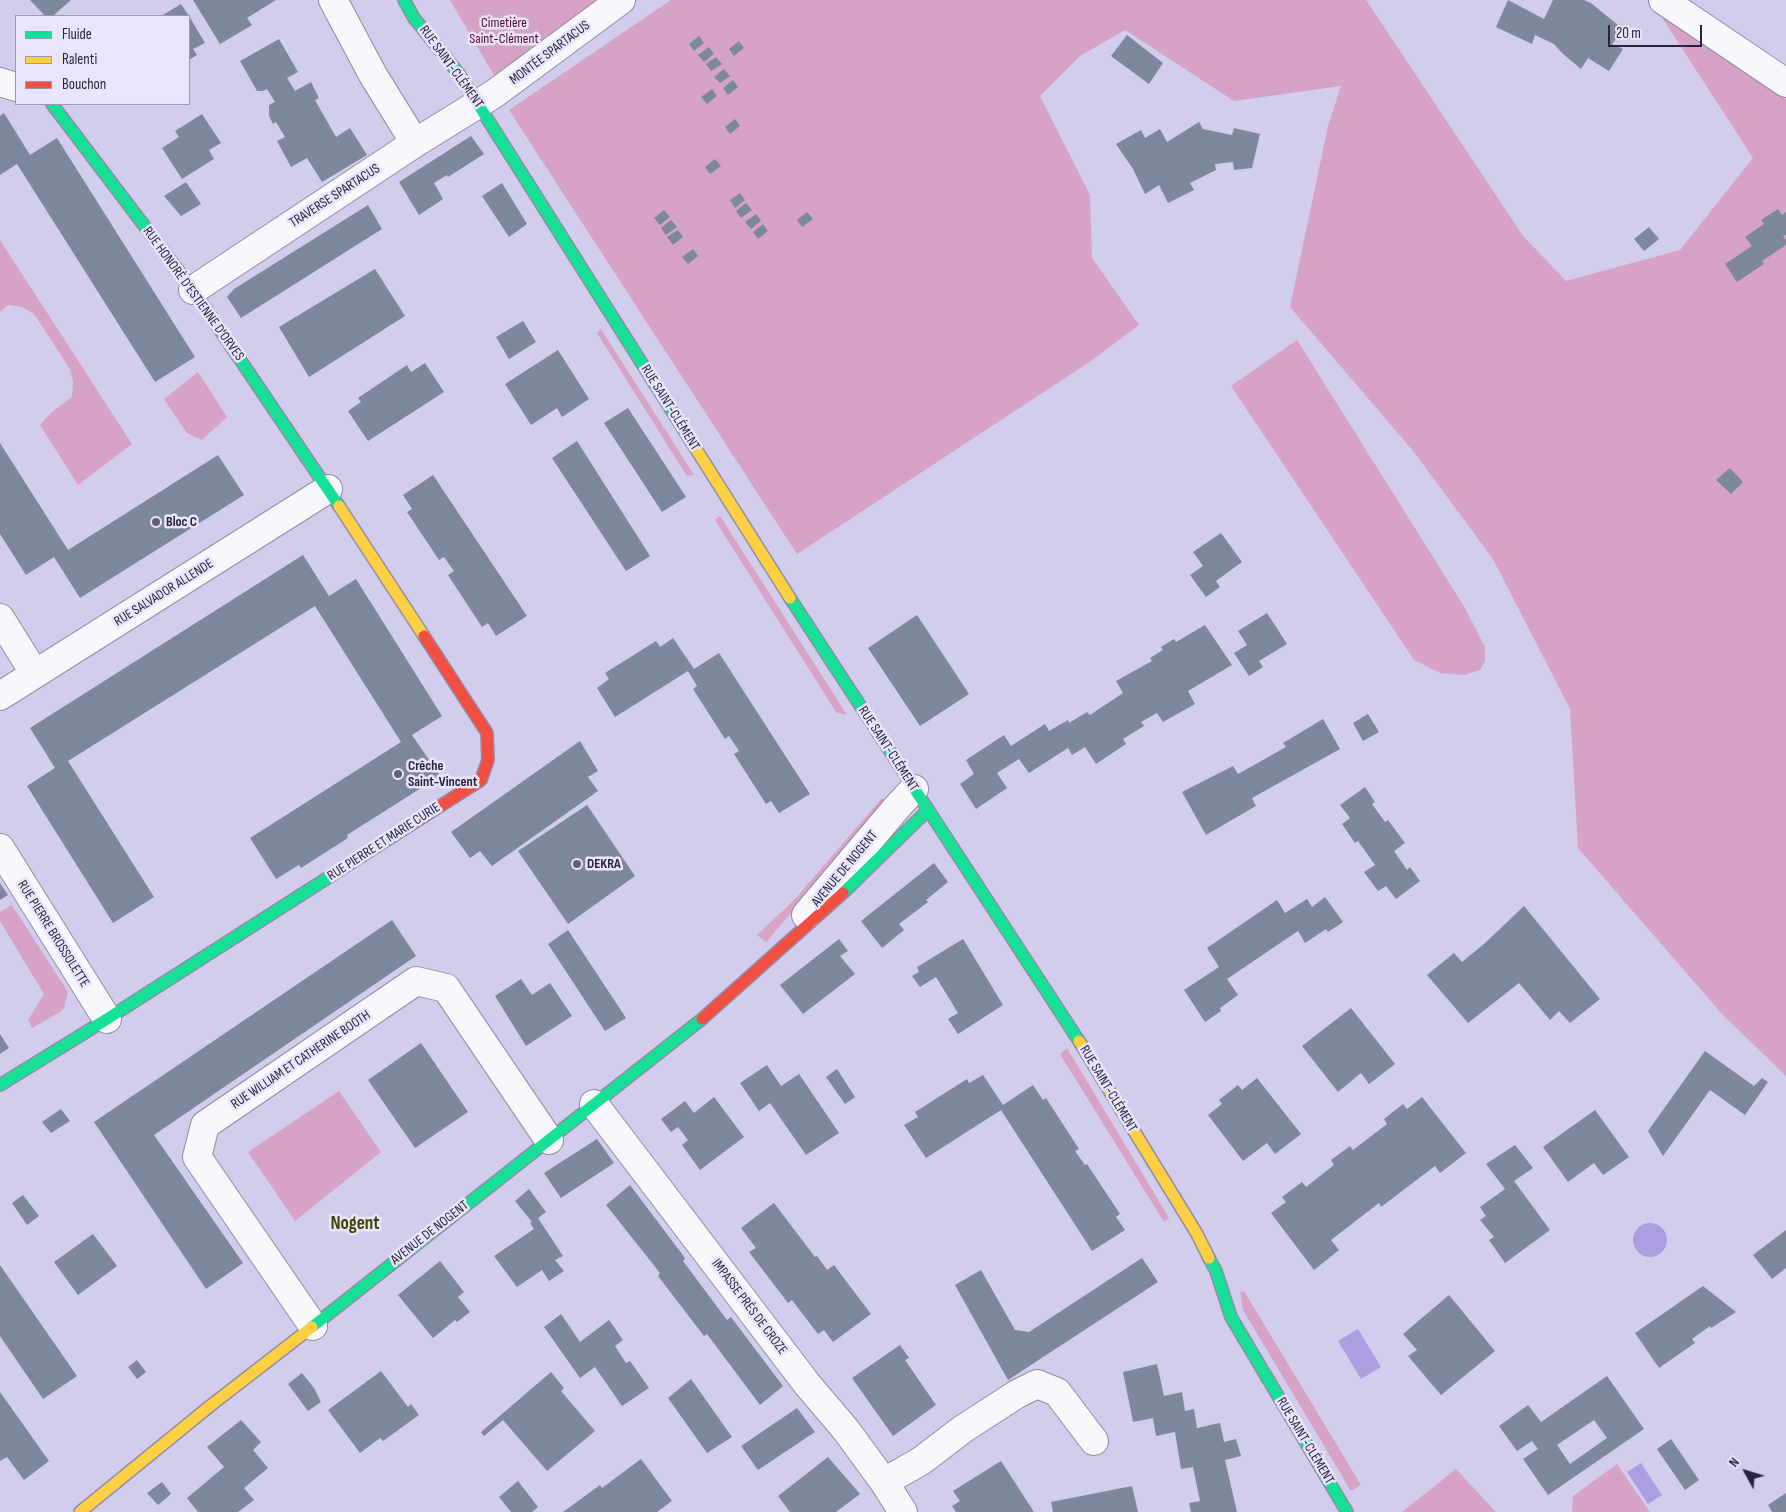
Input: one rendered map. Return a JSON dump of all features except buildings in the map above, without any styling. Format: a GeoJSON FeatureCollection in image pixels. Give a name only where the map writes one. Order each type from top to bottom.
{"type":"FeatureCollection","features":[{"type":"Feature","properties":{"kind":"street"},"geometry":{"type":"LineString","coordinates":[[332,0],[373,75],[415,144]]}},
{"type":"Feature","properties":{"kind":"street","name":"RUE SAINT-CLÉMENT"},"geometry":{"type":"LineString","coordinates":[[404,0],[414,18],[459,74],[808,626],[1061,1011],[1197,1234],[1216,1270],[1231,1316],[1347,1512]]}},
{"type":"Feature","properties":{"kind":"street","name":"MONTÉE SPARTACUS"},"geometry":{"type":"LineString","coordinates":[[478,104],[621,0]]}},
{"type":"Feature","properties":{"kind":"street"},"geometry":{"type":"LineString","coordinates":[[1664,0],[1786,83]]}},
{"type":"Feature","properties":{"kind":"street"},"geometry":{"type":"LineString","coordinates":[[0,82],[15,87]]}},
{"type":"Feature","properties":{"kind":"street","name":"TRAVERSE SPARTACUS"},"geometry":{"type":"LineString","coordinates":[[193,290],[478,104]]}},
{"type":"Feature","properties":{"kind":"street","name":"RUE HONORÉ D'ESTIENNE D'ORVES"},"geometry":{"type":"LineString","coordinates":[[53,105],[193,290],[328,488]]}},
{"type":"Feature","properties":{"kind":"street","name":"RUE SALVADOR ALLENDE"},"geometry":{"type":"LineString","coordinates":[[0,696],[328,488]]}},
{"type":"Feature","properties":{"kind":"street","name":"RUE PIERRE ET MARIE CURIE"},"geometry":{"type":"LineString","coordinates":[[0,1085],[481,780],[488,760],[487,733],[328,488]]}},
{"type":"Feature","properties":{"kind":"street"},"geometry":{"type":"LineString","coordinates":[[0,618],[35,674]]}},
{"type":"Feature","properties":{"kind":"street","name":"AVENUE DE NOGENT"},"geometry":{"type":"LineString","coordinates":[[80,1512],[210,1406],[689,1030],[778,951],[833,882],[921,800]]}},
{"type":"Feature","properties":{"kind":"street","name":"RUE PIERRE BROSSOLETTE"},"geometry":{"type":"LineString","coordinates":[[0,848],[106,1019]]}},
{"type":"Feature","properties":{"kind":"street","name":"RUE WILLIAM ET CATHERINE BOOTH"},"geometry":{"type":"LineString","coordinates":[[313,1326],[197,1157],[206,1125],[416,981],[446,988],[549,1140]]}},
{"type":"Feature","properties":{"kind":"street","name":"IMPASSE PRÉS DE CROZE"},"geometry":{"type":"LineString","coordinates":[[594,1104],[807,1384],[846,1430],[884,1482],[903,1512]]}},
{"type":"Feature","properties":{"kind":"street"},"geometry":{"type":"LineString","coordinates":[[884,1482],[921,1461],[963,1429],[1016,1394],[1038,1384],[1057,1392],[1094,1441]]}},
{"type":"Feature","properties":{"kind":"green space","name":"Cimetière Saint-Clément"},"geometry":{"type":"Polygon","coordinates":[[[450,0],[599,0],[495,77],[450,0]]]}},
{"type":"Feature","properties":{"kind":"green space"},"geometry":{"type":"Polygon","coordinates":[[[671,0],[1366,0],[1523,236],[1566,281],[1680,250],[1753,158],[1652,2],[1786,99],[1786,1076],[1722,1014],[1578,848],[1570,709],[1493,559],[1414,452],[1290,307],[1328,126],[1341,86],[1234,101],[1125,30],[1080,56],[1040,96],[1090,195],[1092,258],[1139,325],[1091,361],[797,554],[509,110],[671,0]]]}},
{"type":"Feature","properties":{"kind":"green space"},"geometry":{"type":"Polygon","coordinates":[[[0,240],[132,444],[78,485],[40,425],[52,412],[72,397],[73,381],[70,369],[34,314],[22,307],[8,305],[0,312],[0,240]]]}},
{"type":"Feature","properties":{"kind":"green space"},"geometry":{"type":"Polygon","coordinates":[[[601,329],[694,475],[687,476],[597,333],[601,329]]]}},
{"type":"Feature","properties":{"kind":"green space"},"geometry":{"type":"Polygon","coordinates":[[[1297,340],[1465,608],[1485,647],[1485,661],[1480,670],[1464,675],[1440,673],[1414,660],[1231,386],[1297,340]]]}},
{"type":"Feature","properties":{"kind":"green space"},"geometry":{"type":"Polygon","coordinates":[[[198,372],[227,417],[202,440],[187,433],[164,399],[198,372]]]}},
{"type":"Feature","properties":{"kind":"green space"},"geometry":{"type":"Polygon","coordinates":[[[720,516],[847,715],[836,712],[715,520],[720,516]]]}},
{"type":"Feature","properties":{"kind":"green space"},"geometry":{"type":"Polygon","coordinates":[[[882,798],[886,803],[766,942],[757,935],[795,899],[882,798]]]}},
{"type":"Feature","properties":{"kind":"green space"},"geometry":{"type":"Polygon","coordinates":[[[12,905],[68,992],[64,1008],[60,1012],[32,1028],[28,1020],[44,994],[0,921],[0,912],[12,905]]]}},
{"type":"Feature","properties":{"kind":"green space"},"geometry":{"type":"Polygon","coordinates":[[[1067,1048],[1169,1218],[1164,1222],[1060,1054],[1067,1048]]]}},
{"type":"Feature","properties":{"kind":"green space"},"geometry":{"type":"Polygon","coordinates":[[[339,1091],[381,1152],[295,1221],[248,1152],[339,1091]]]}},
{"type":"Feature","properties":{"kind":"green space"},"geometry":{"type":"Polygon","coordinates":[[[1244,1291],[1361,1485],[1351,1491],[1243,1310],[1240,1292],[1244,1291]]]}},
{"type":"Feature","properties":{"kind":"green space"},"geometry":{"type":"Polygon","coordinates":[[[1617,1464],[1650,1512],[1572,1512],[1573,1496],[1617,1464]]]}},
{"type":"Feature","properties":{"kind":"green space"},"geometry":{"type":"Polygon","coordinates":[[[1456,1469],[1496,1512],[1402,1512],[1456,1469]]]}},
{"type":"Feature","properties":{"kind":"shaded area"},"geometry":{"type":"Polygon","coordinates":[[[1650,1223],[1662,1228],[1667,1240],[1662,1252],[1650,1257],[1638,1252],[1633,1240],[1638,1228],[1650,1223]]]}},
{"type":"Feature","properties":{"kind":"shaded area"},"geometry":{"type":"Polygon","coordinates":[[[1358,1329],[1381,1367],[1361,1379],[1338,1341],[1358,1329]]]}},
{"type":"Feature","properties":{"kind":"shaded area"},"geometry":{"type":"Polygon","coordinates":[[[1641,1463],[1662,1495],[1648,1504],[1627,1472],[1641,1463]]]}},
{"type":"Feature","properties":{"kind":"traffic: fast"},"geometry":{"type":"LineString","coordinates":[[404,0],[414,18],[459,74],[689,438]]}},
{"type":"Feature","properties":{"kind":"traffic: fast"},"geometry":{"type":"LineString","coordinates":[[53,105],[193,290],[339,506]]}},
{"type":"Feature","properties":{"kind":"traffic: fast"},"geometry":{"type":"LineString","coordinates":[[790,598],[1079,1041]]}},
{"type":"Feature","properties":{"kind":"traffic: fast"},"geometry":{"type":"LineString","coordinates":[[843,893],[928,810]]}},
{"type":"Feature","properties":{"kind":"traffic: fast"},"geometry":{"type":"LineString","coordinates":[[0,1085],[107,1019],[404,829]]}},
{"type":"Feature","properties":{"kind":"traffic: fast"},"geometry":{"type":"LineString","coordinates":[[312,1327],[702,1019]]}},
{"type":"Feature","properties":{"kind":"traffic: fast"},"geometry":{"type":"LineString","coordinates":[[1209,1258],[1216,1271],[1231,1317],[1347,1512]]}},
{"type":"Feature","properties":{"kind":"traffic: slow"},"geometry":{"type":"LineString","coordinates":[[689,438],[790,598]]}},
{"type":"Feature","properties":{"kind":"traffic: slow"},"geometry":{"type":"LineString","coordinates":[[339,506],[424,636]]}},
{"type":"Feature","properties":{"kind":"traffic: slow"},"geometry":{"type":"LineString","coordinates":[[1079,1041],[1197,1234],[1209,1258]]}},
{"type":"Feature","properties":{"kind":"traffic: slow"},"geometry":{"type":"LineString","coordinates":[[80,1512],[210,1406],[312,1327]]}},
{"type":"Feature","properties":{"kind":"traffic: jam"},"geometry":{"type":"LineString","coordinates":[[404,829],[481,780],[488,760],[487,733],[424,636]]}},
{"type":"Feature","properties":{"kind":"traffic: jam"},"geometry":{"type":"LineString","coordinates":[[702,1019],[843,893]]}},
{"type":"Feature","properties":{"kind":"place","name":"Bloc C"},"geometry":{"type":"Point","coordinates":[156,522]}},
{"type":"Feature","properties":{"kind":"place","name":"Crêche Saint-Vincent"},"geometry":{"type":"Point","coordinates":[398,774]}},
{"type":"Feature","properties":{"kind":"place","name":"DEKRA"},"geometry":{"type":"Point","coordinates":[577,864]}},
{"type":"Feature","properties":{"kind":"district","name":"Nogent"},"geometry":{"type":"Point","coordinates":[355,1224]}}]}
